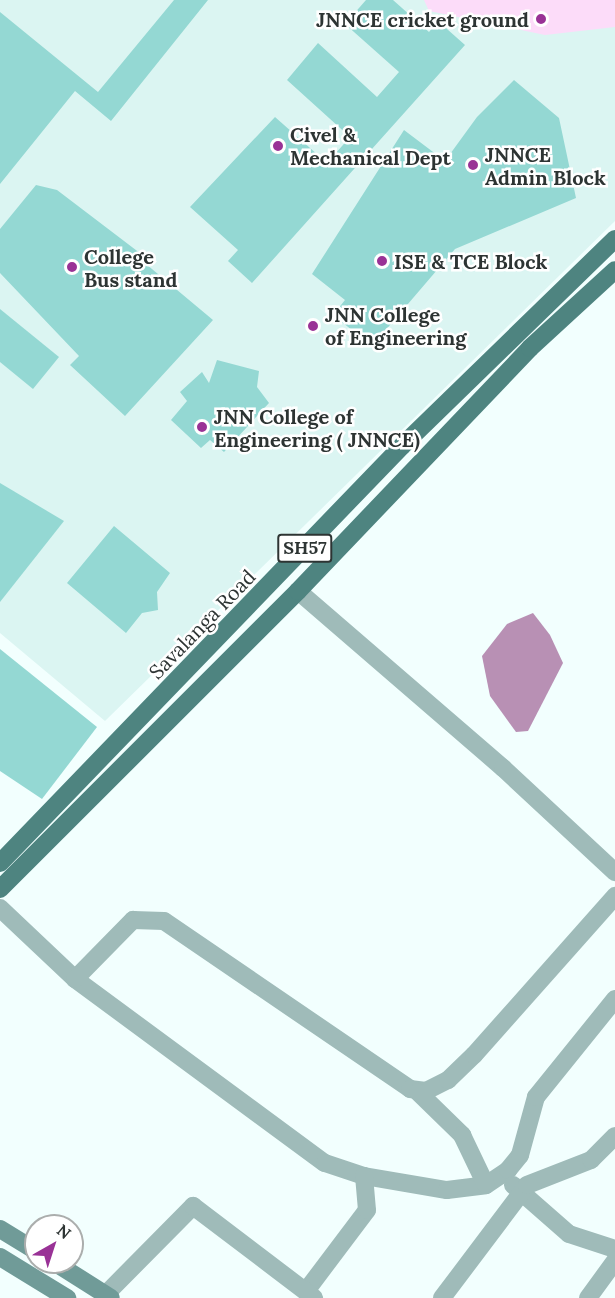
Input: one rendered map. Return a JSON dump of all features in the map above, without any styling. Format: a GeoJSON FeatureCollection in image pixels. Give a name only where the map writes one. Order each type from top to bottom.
{"type":"FeatureCollection","features":[{"type":"Feature","properties":{"kind":"main road","name":"Savalanga Road"},"geometry":{"type":"LineString","coordinates":[[0,862],[402,446],[615,239]]}},
{"type":"Feature","properties":{"kind":"main road","name":"SH57"},"geometry":{"type":"LineString","coordinates":[[0,890],[298,591],[530,348],[615,270]]}},
{"type":"Feature","properties":{"kind":"street"},"geometry":{"type":"LineString","coordinates":[[298,591],[503,768],[615,872]]}},
{"type":"Feature","properties":{"kind":"street"},"geometry":{"type":"LineString","coordinates":[[418,1092],[438,1087],[467,1061],[615,896]]}},
{"type":"Feature","properties":{"kind":"street"},"geometry":{"type":"LineString","coordinates":[[0,908],[75,979],[325,1163],[364,1176],[447,1190],[494,1181],[522,1191],[569,1234],[615,1249]]}},
{"type":"Feature","properties":{"kind":"street"},"geometry":{"type":"LineString","coordinates":[[75,979],[133,920],[164,921],[418,1092],[462,1135],[494,1181]]}},
{"type":"Feature","properties":{"kind":"street"},"geometry":{"type":"LineString","coordinates":[[494,1181],[519,1155],[536,1097],[615,999]]}},
{"type":"Feature","properties":{"kind":"street"},"geometry":{"type":"LineString","coordinates":[[442,1298],[522,1191],[533,1181],[591,1160],[615,1136]]}},
{"type":"Feature","properties":{"kind":"street"},"geometry":{"type":"LineString","coordinates":[[73,1274],[108,1296],[193,1206],[310,1295],[367,1210],[364,1176]]}},
{"type":"Feature","properties":{"kind":"street"},"geometry":{"type":"LineString","coordinates":[[0,1229],[24,1244]]}},
{"type":"Feature","properties":{"kind":"street"},"geometry":{"type":"LineString","coordinates":[[0,1257],[67,1298]]}},
{"type":"Feature","properties":{"kind":"street"},"geometry":{"type":"LineString","coordinates":[[588,1298],[615,1261]]}},
{"type":"Feature","properties":{"kind":"shaded area","name":"JNN College of Engineering ( JNNCE)"},"geometry":{"type":"Polygon","coordinates":[[[0,0],[615,0],[615,221],[105,721],[0,633],[0,0]]]}},
{"type":"Feature","properties":{"kind":"shaded area","name":"JNNCE cricket ground"},"geometry":{"type":"Polygon","coordinates":[[[424,0],[615,0],[615,27],[545,35],[429,11],[424,0]]]}},
{"type":"Feature","properties":{"kind":"shaded area"},"geometry":{"type":"Polygon","coordinates":[[[533,613],[550,635],[563,663],[528,731],[516,732],[490,696],[482,656],[507,624],[533,613]]]}},
{"type":"Feature","properties":{"kind":"building"},"geometry":{"type":"Polygon","coordinates":[[[174,0],[208,0],[111,121],[75,91],[0,184],[0,12],[98,92],[174,0]]]}},
{"type":"Feature","properties":{"kind":"building","name":"Civel & Mechanical Dept"},"geometry":{"type":"Polygon","coordinates":[[[366,0],[393,0],[429,32],[438,21],[465,45],[252,283],[228,261],[238,250],[190,207],[275,117],[327,163],[350,137],[287,80],[318,43],[377,97],[399,72],[345,24],[366,0]]]}},
{"type":"Feature","properties":{"kind":"building"},"geometry":{"type":"Polygon","coordinates":[[[514,80],[559,118],[576,198],[455,249],[372,346],[333,315],[345,300],[312,274],[404,130],[445,161],[477,117],[514,80]]]}},
{"type":"Feature","properties":{"kind":"building"},"geometry":{"type":"Polygon","coordinates":[[[36,185],[57,190],[149,260],[146,264],[213,320],[125,416],[70,365],[79,356],[0,273],[0,229],[36,185]]]}},
{"type":"Feature","properties":{"kind":"building"},"geometry":{"type":"Polygon","coordinates":[[[0,309],[59,357],[33,389],[0,362],[0,309]]]}},
{"type":"Feature","properties":{"kind":"building"},"geometry":{"type":"Polygon","coordinates":[[[217,360],[259,371],[257,387],[269,403],[224,452],[210,440],[201,448],[171,420],[187,401],[180,392],[202,372],[209,383],[217,360]]]}},
{"type":"Feature","properties":{"kind":"building"},"geometry":{"type":"Polygon","coordinates":[[[0,483],[64,521],[0,602],[0,483]]]}},
{"type":"Feature","properties":{"kind":"building"},"geometry":{"type":"Polygon","coordinates":[[[114,526],[170,573],[157,592],[158,610],[142,613],[126,633],[67,583],[114,526]]]}},
{"type":"Feature","properties":{"kind":"building"},"geometry":{"type":"Polygon","coordinates":[[[0,649],[97,727],[42,799],[0,771],[0,649]]]}},
{"type":"Feature","properties":{"kind":"place","name":"JNNCE cricket ground"},"geometry":{"type":"Point","coordinates":[541,19]}},
{"type":"Feature","properties":{"kind":"place","name":"Civel & Mechanical Dept"},"geometry":{"type":"Point","coordinates":[278,146]}},
{"type":"Feature","properties":{"kind":"place","name":"JNNCE Admin Block"},"geometry":{"type":"Point","coordinates":[473,165]}},
{"type":"Feature","properties":{"kind":"place","name":"ISE & TCE Block"},"geometry":{"type":"Point","coordinates":[382,261]}},
{"type":"Feature","properties":{"kind":"place","name":"College Bus stand"},"geometry":{"type":"Point","coordinates":[72,267]}},
{"type":"Feature","properties":{"kind":"place","name":"JNN College of Engineering"},"geometry":{"type":"Point","coordinates":[313,326]}},
{"type":"Feature","properties":{"kind":"place","name":"JNN College of Engineering ( JNNCE)"},"geometry":{"type":"Point","coordinates":[202,427]}}]}
